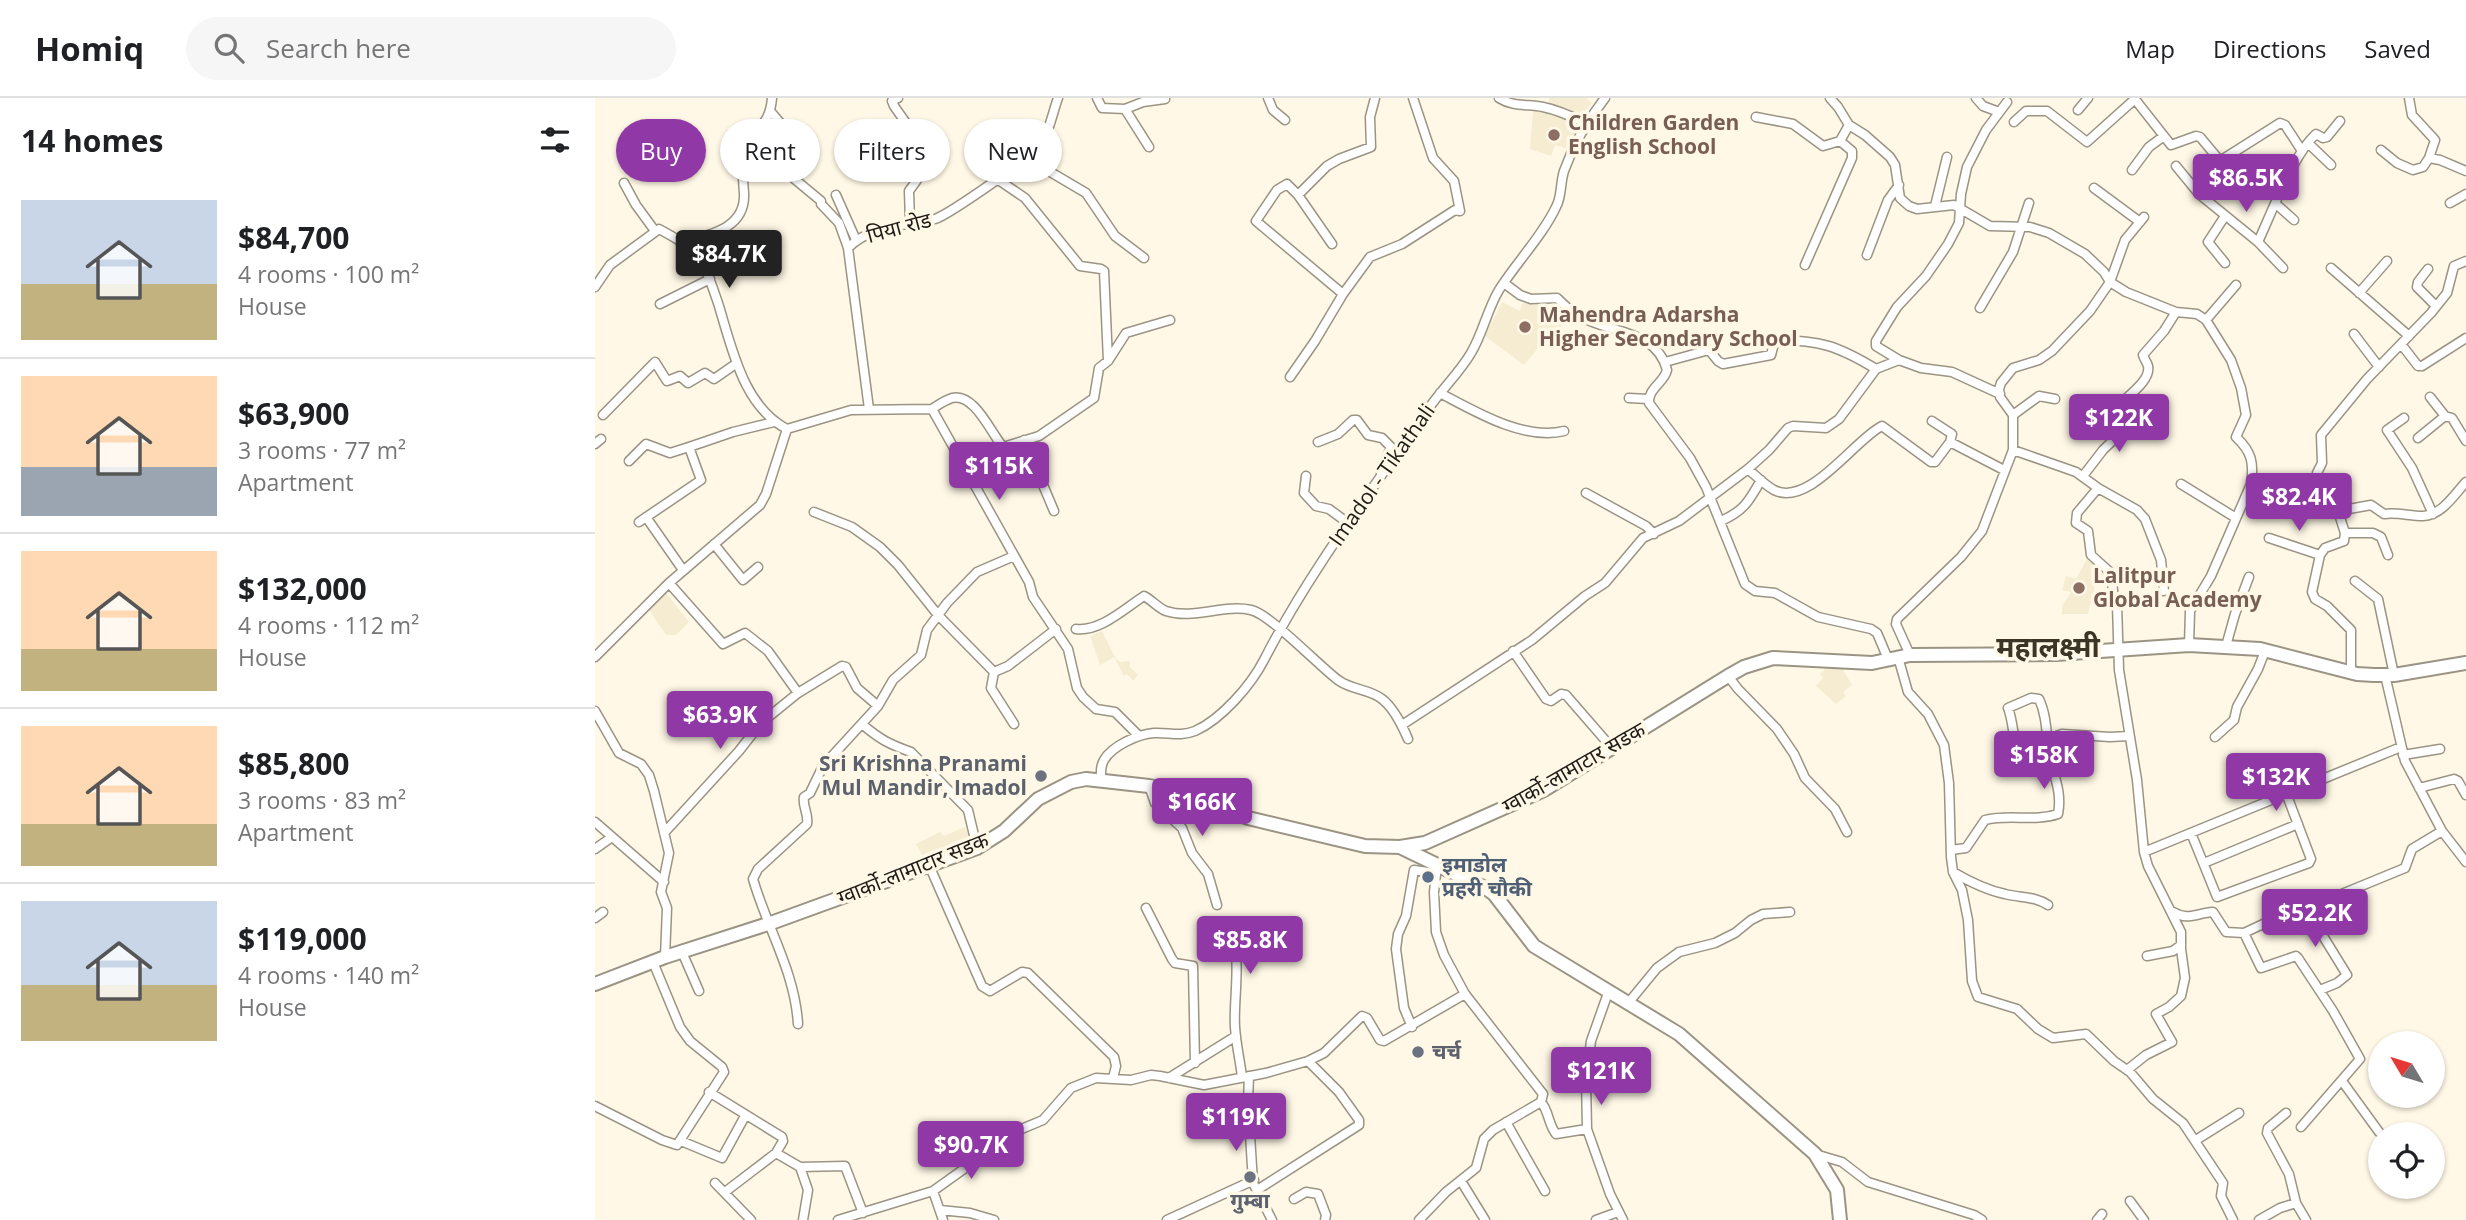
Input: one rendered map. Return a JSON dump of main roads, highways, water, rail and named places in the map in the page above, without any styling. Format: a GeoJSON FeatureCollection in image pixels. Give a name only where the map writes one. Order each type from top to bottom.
{"type":"FeatureCollection","features":[{"type":"Feature","properties":{"kind":"main road","name":"ग्वार्को-लामाटार सडक"},"geometry":{"type":"LineString","coordinates":[[595,984],[977,848],[1004,831],[1038,799],[1071,782],[1086,779],[1185,793],[1248,818],[1365,846],[1400,847],[1426,843],[1519,803],[1728,676],[1744,667],[1773,658],[1872,663],[1899,657],[2056,654],[2189,645],[2265,651],[2351,672],[2389,675],[2466,663]]}},
{"type":"Feature","properties":{"kind":"main road"},"geometry":{"type":"LineString","coordinates":[[1400,847],[1436,869],[1494,894],[1534,946],[1679,1034],[1815,1154],[1837,1189],[1840,1220]]}},
{"type":"Feature","properties":{"kind":"place","name":"Children Garden English School"},"geometry":{"type":"Point","coordinates":[1554,135]}},
{"type":"Feature","properties":{"kind":"place","name":"Mahendra Adarsha Higher Secondary School"},"geometry":{"type":"Point","coordinates":[1525,327]}},
{"type":"Feature","properties":{"kind":"place","name":"Lalitpur Global Academy"},"geometry":{"type":"Point","coordinates":[2079,588]}},
{"type":"Feature","properties":{"kind":"place","name":"Sri Krishna Pranami Mul Mandir, Imadol"},"geometry":{"type":"Point","coordinates":[1041,776]}},
{"type":"Feature","properties":{"kind":"place","name":"इमाडोल प्रहरी चौकी"},"geometry":{"type":"Point","coordinates":[1428,877]}},
{"type":"Feature","properties":{"kind":"place","name":"चर्च"},"geometry":{"type":"Point","coordinates":[1418,1052]}},
{"type":"Feature","properties":{"kind":"place","name":"गुम्बा"},"geometry":{"type":"Point","coordinates":[1250,1177]}},
{"type":"Feature","properties":{"kind":"district","name":"महालक्ष्मी"},"geometry":{"type":"Point","coordinates":[2048,647]}}]}
